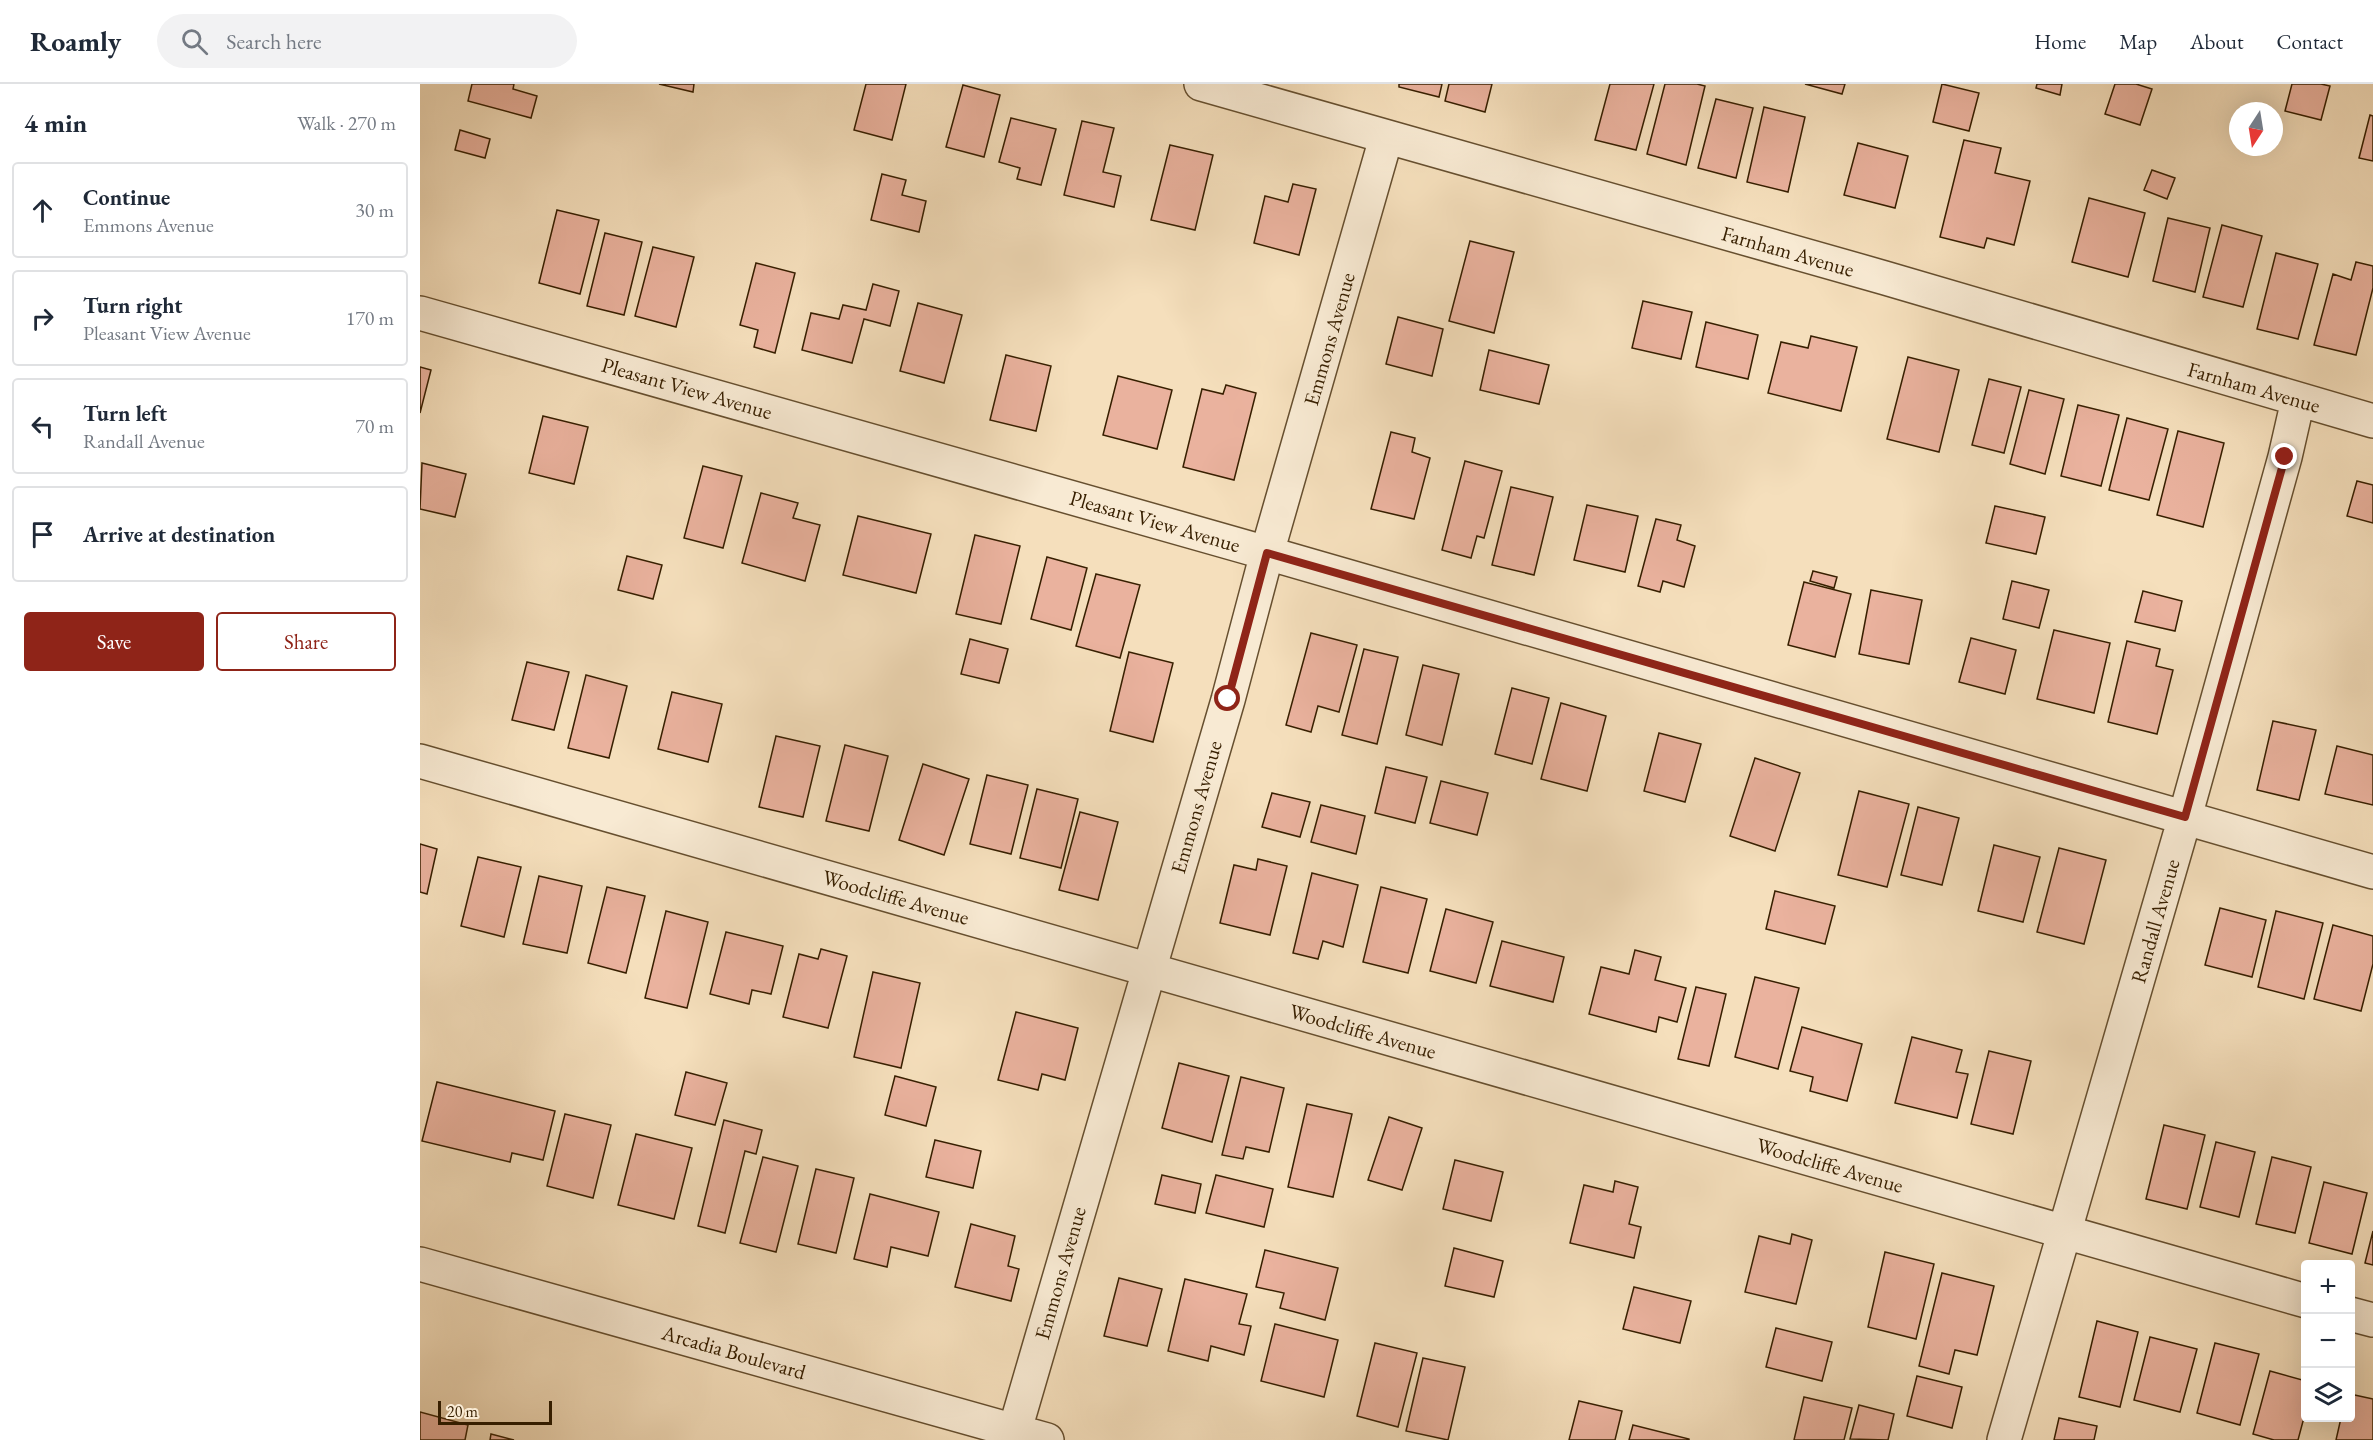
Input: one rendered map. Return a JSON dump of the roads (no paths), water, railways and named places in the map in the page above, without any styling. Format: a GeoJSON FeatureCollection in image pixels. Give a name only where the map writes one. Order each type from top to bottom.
{"type":"FeatureCollection","features":[{"type":"Feature","properties":{"kind":"street","name":"Farnham Avenue"},"geometry":{"type":"LineString","coordinates":[[1201,84],[1874,275],[2373,421]]}},
{"type":"Feature","properties":{"kind":"street","name":"Emmons Avenue"},"geometry":{"type":"LineString","coordinates":[[1013,1435],[1228,699],[1267,553],[1386,138]]}},
{"type":"Feature","properties":{"kind":"street","name":"Pleasant View Avenue"},"geometry":{"type":"LineString","coordinates":[[420,313],[1267,553],[2373,872]]}},
{"type":"Feature","properties":{"kind":"street","name":"Randall Avenue"},"geometry":{"type":"LineString","coordinates":[[2004,1440],[2185,817],[2285,457],[2298,400]]}},
{"type":"Feature","properties":{"kind":"street","name":"Woodcliffe Avenue"},"geometry":{"type":"LineString","coordinates":[[420,761],[2301,1300]]}},
{"type":"Feature","properties":{"kind":"street","name":"Arcadia Boulevard"},"geometry":{"type":"LineString","coordinates":[[420,1264],[1013,1435],[1047,1440]]}},
{"type":"Feature","properties":{"kind":"street"},"geometry":{"type":"LineString","coordinates":[[2355,1315],[2373,1320]]}}]}
